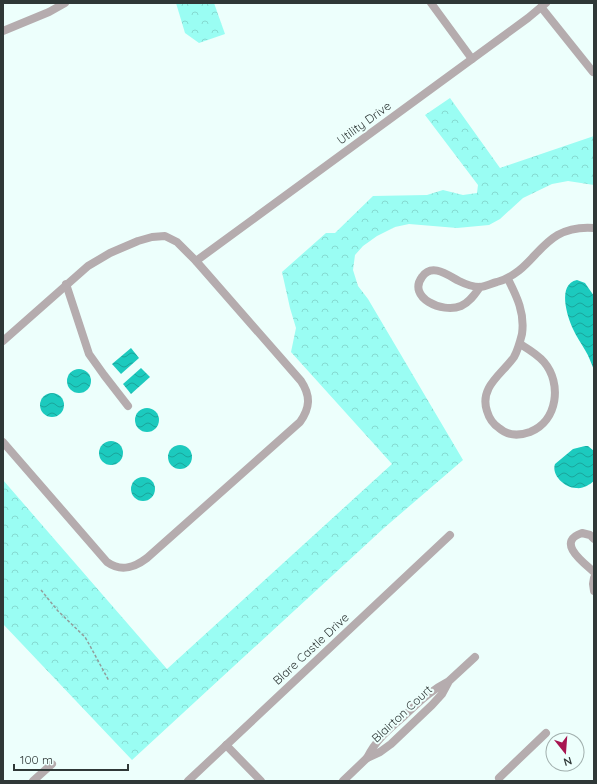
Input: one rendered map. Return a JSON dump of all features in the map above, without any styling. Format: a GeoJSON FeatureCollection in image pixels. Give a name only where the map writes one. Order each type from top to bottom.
{"type":"FeatureCollection","features":[{"type":"Feature","properties":{"kind":"street"},"geometry":{"type":"LineString","coordinates":[[3,31],[42,15],[65,3]]}},
{"type":"Feature","properties":{"kind":"street"},"geometry":{"type":"LineString","coordinates":[[431,3],[472,59]]}},
{"type":"Feature","properties":{"kind":"street"},"geometry":{"type":"LineString","coordinates":[[543,5],[593,72]]}},
{"type":"Feature","properties":{"kind":"street","name":"Utility Drive"},"geometry":{"type":"LineString","coordinates":[[196,261],[472,59],[543,5]]}},
{"type":"Feature","properties":{"kind":"street"},"geometry":{"type":"LineString","coordinates":[[480,287],[466,304],[447,309],[435,306],[427,301],[422,296],[419,286],[422,276],[426,272],[436,270],[461,282],[480,287],[508,279],[522,268],[542,246],[560,233],[575,228],[594,228]]}},
{"type":"Feature","properties":{"kind":"street"},"geometry":{"type":"LineString","coordinates":[[3,341],[88,266],[110,253],[138,241],[152,237],[165,236],[177,242],[196,261],[295,374],[306,387],[309,405],[300,422],[148,558],[130,568],[118,567],[107,562],[3,442]]}},
{"type":"Feature","properties":{"kind":"street"},"geometry":{"type":"LineString","coordinates":[[508,279],[517,296],[522,315],[520,344],[510,362],[490,385],[485,399],[487,412],[493,422],[503,432],[510,434],[525,434],[539,427],[548,417],[554,404],[555,397],[554,382],[547,366],[539,357],[520,344]]}},
{"type":"Feature","properties":{"kind":"street"},"geometry":{"type":"LineString","coordinates":[[66,284],[89,354],[104,376],[128,406]]}},
{"type":"Feature","properties":{"kind":"street"},"geometry":{"type":"LineString","coordinates":[[594,539],[590,535],[582,533],[573,538],[571,544],[574,553],[594,572]]}},
{"type":"Feature","properties":{"kind":"street","name":"Blare Castle Drive"},"geometry":{"type":"LineString","coordinates":[[188,781],[450,536]]}},
{"type":"Feature","properties":{"kind":"street"},"geometry":{"type":"LineString","coordinates":[[594,578],[594,591]]}},
{"type":"Feature","properties":{"kind":"street","name":"Blairton Court"},"geometry":{"type":"LineString","coordinates":[[343,781],[367,758],[382,736],[430,692],[449,681],[475,657]]}},
{"type":"Feature","properties":{"kind":"street","name":"Blairton Court"},"geometry":{"type":"LineString","coordinates":[[367,758],[380,752],[391,744],[437,700],[449,681]]}},
{"type":"Feature","properties":{"kind":"street"},"geometry":{"type":"LineString","coordinates":[[496,780],[545,734]]}},
{"type":"Feature","properties":{"kind":"street"},"geometry":{"type":"LineString","coordinates":[[226,745],[261,781]]}},
{"type":"Feature","properties":{"kind":"street"},"geometry":{"type":"LineString","coordinates":[[33,781],[52,764]]}},
{"type":"Feature","properties":{"kind":"path"},"geometry":{"type":"LineString","coordinates":[[41,590],[58,611],[85,638],[109,681]]}},
{"type":"Feature","properties":{"kind":"green space"},"geometry":{"type":"Polygon","coordinates":[[[176,3],[214,3],[225,34],[199,43],[185,33],[176,3]]]}},
{"type":"Feature","properties":{"kind":"green space"},"geometry":{"type":"Polygon","coordinates":[[[450,98],[500,168],[594,136],[594,185],[568,181],[552,184],[523,198],[500,219],[489,225],[457,228],[409,224],[395,227],[377,236],[363,246],[355,255],[353,270],[358,286],[368,299],[463,460],[384,528],[132,760],[3,624],[3,480],[167,669],[392,464],[291,352],[296,328],[282,272],[326,233],[335,233],[373,196],[427,195],[443,190],[463,195],[477,193],[478,185],[425,115],[450,98]]]}},
{"type":"Feature","properties":{"kind":"water"},"geometry":{"type":"Polygon","coordinates":[[[577,280],[585,283],[594,296],[594,370],[588,355],[573,329],[566,309],[565,294],[567,288],[571,283],[577,280]]]}},
{"type":"Feature","properties":{"kind":"water"},"geometry":{"type":"Polygon","coordinates":[[[131,348],[139,358],[121,374],[112,364],[131,348]]]}},
{"type":"Feature","properties":{"kind":"water"},"geometry":{"type":"Polygon","coordinates":[[[141,368],[150,377],[131,394],[123,384],[141,368]]]}},
{"type":"Feature","properties":{"kind":"water"},"geometry":{"type":"Polygon","coordinates":[[[79,369],[88,372],[91,381],[88,390],[79,393],[70,390],[67,381],[70,372],[79,369]]]}},
{"type":"Feature","properties":{"kind":"water"},"geometry":{"type":"Polygon","coordinates":[[[52,393],[61,396],[64,405],[61,414],[52,417],[43,414],[40,405],[43,396],[52,393]]]}},
{"type":"Feature","properties":{"kind":"water"},"geometry":{"type":"Polygon","coordinates":[[[147,408],[156,411],[159,420],[156,429],[147,432],[138,429],[135,420],[138,411],[147,408]]]}},
{"type":"Feature","properties":{"kind":"water"},"geometry":{"type":"Polygon","coordinates":[[[111,441],[120,444],[123,453],[120,462],[111,465],[102,462],[99,453],[102,444],[111,441]]]}},
{"type":"Feature","properties":{"kind":"water"},"geometry":{"type":"Polygon","coordinates":[[[180,445],[189,448],[192,457],[189,466],[180,469],[171,466],[168,457],[171,448],[180,445]]]}},
{"type":"Feature","properties":{"kind":"water"},"geometry":{"type":"Polygon","coordinates":[[[588,446],[594,451],[594,481],[579,488],[568,486],[557,476],[554,468],[555,464],[573,449],[588,446]]]}},
{"type":"Feature","properties":{"kind":"water"},"geometry":{"type":"Polygon","coordinates":[[[143,477],[152,480],[155,489],[152,498],[143,501],[134,498],[131,489],[134,480],[143,477]]]}}]}
